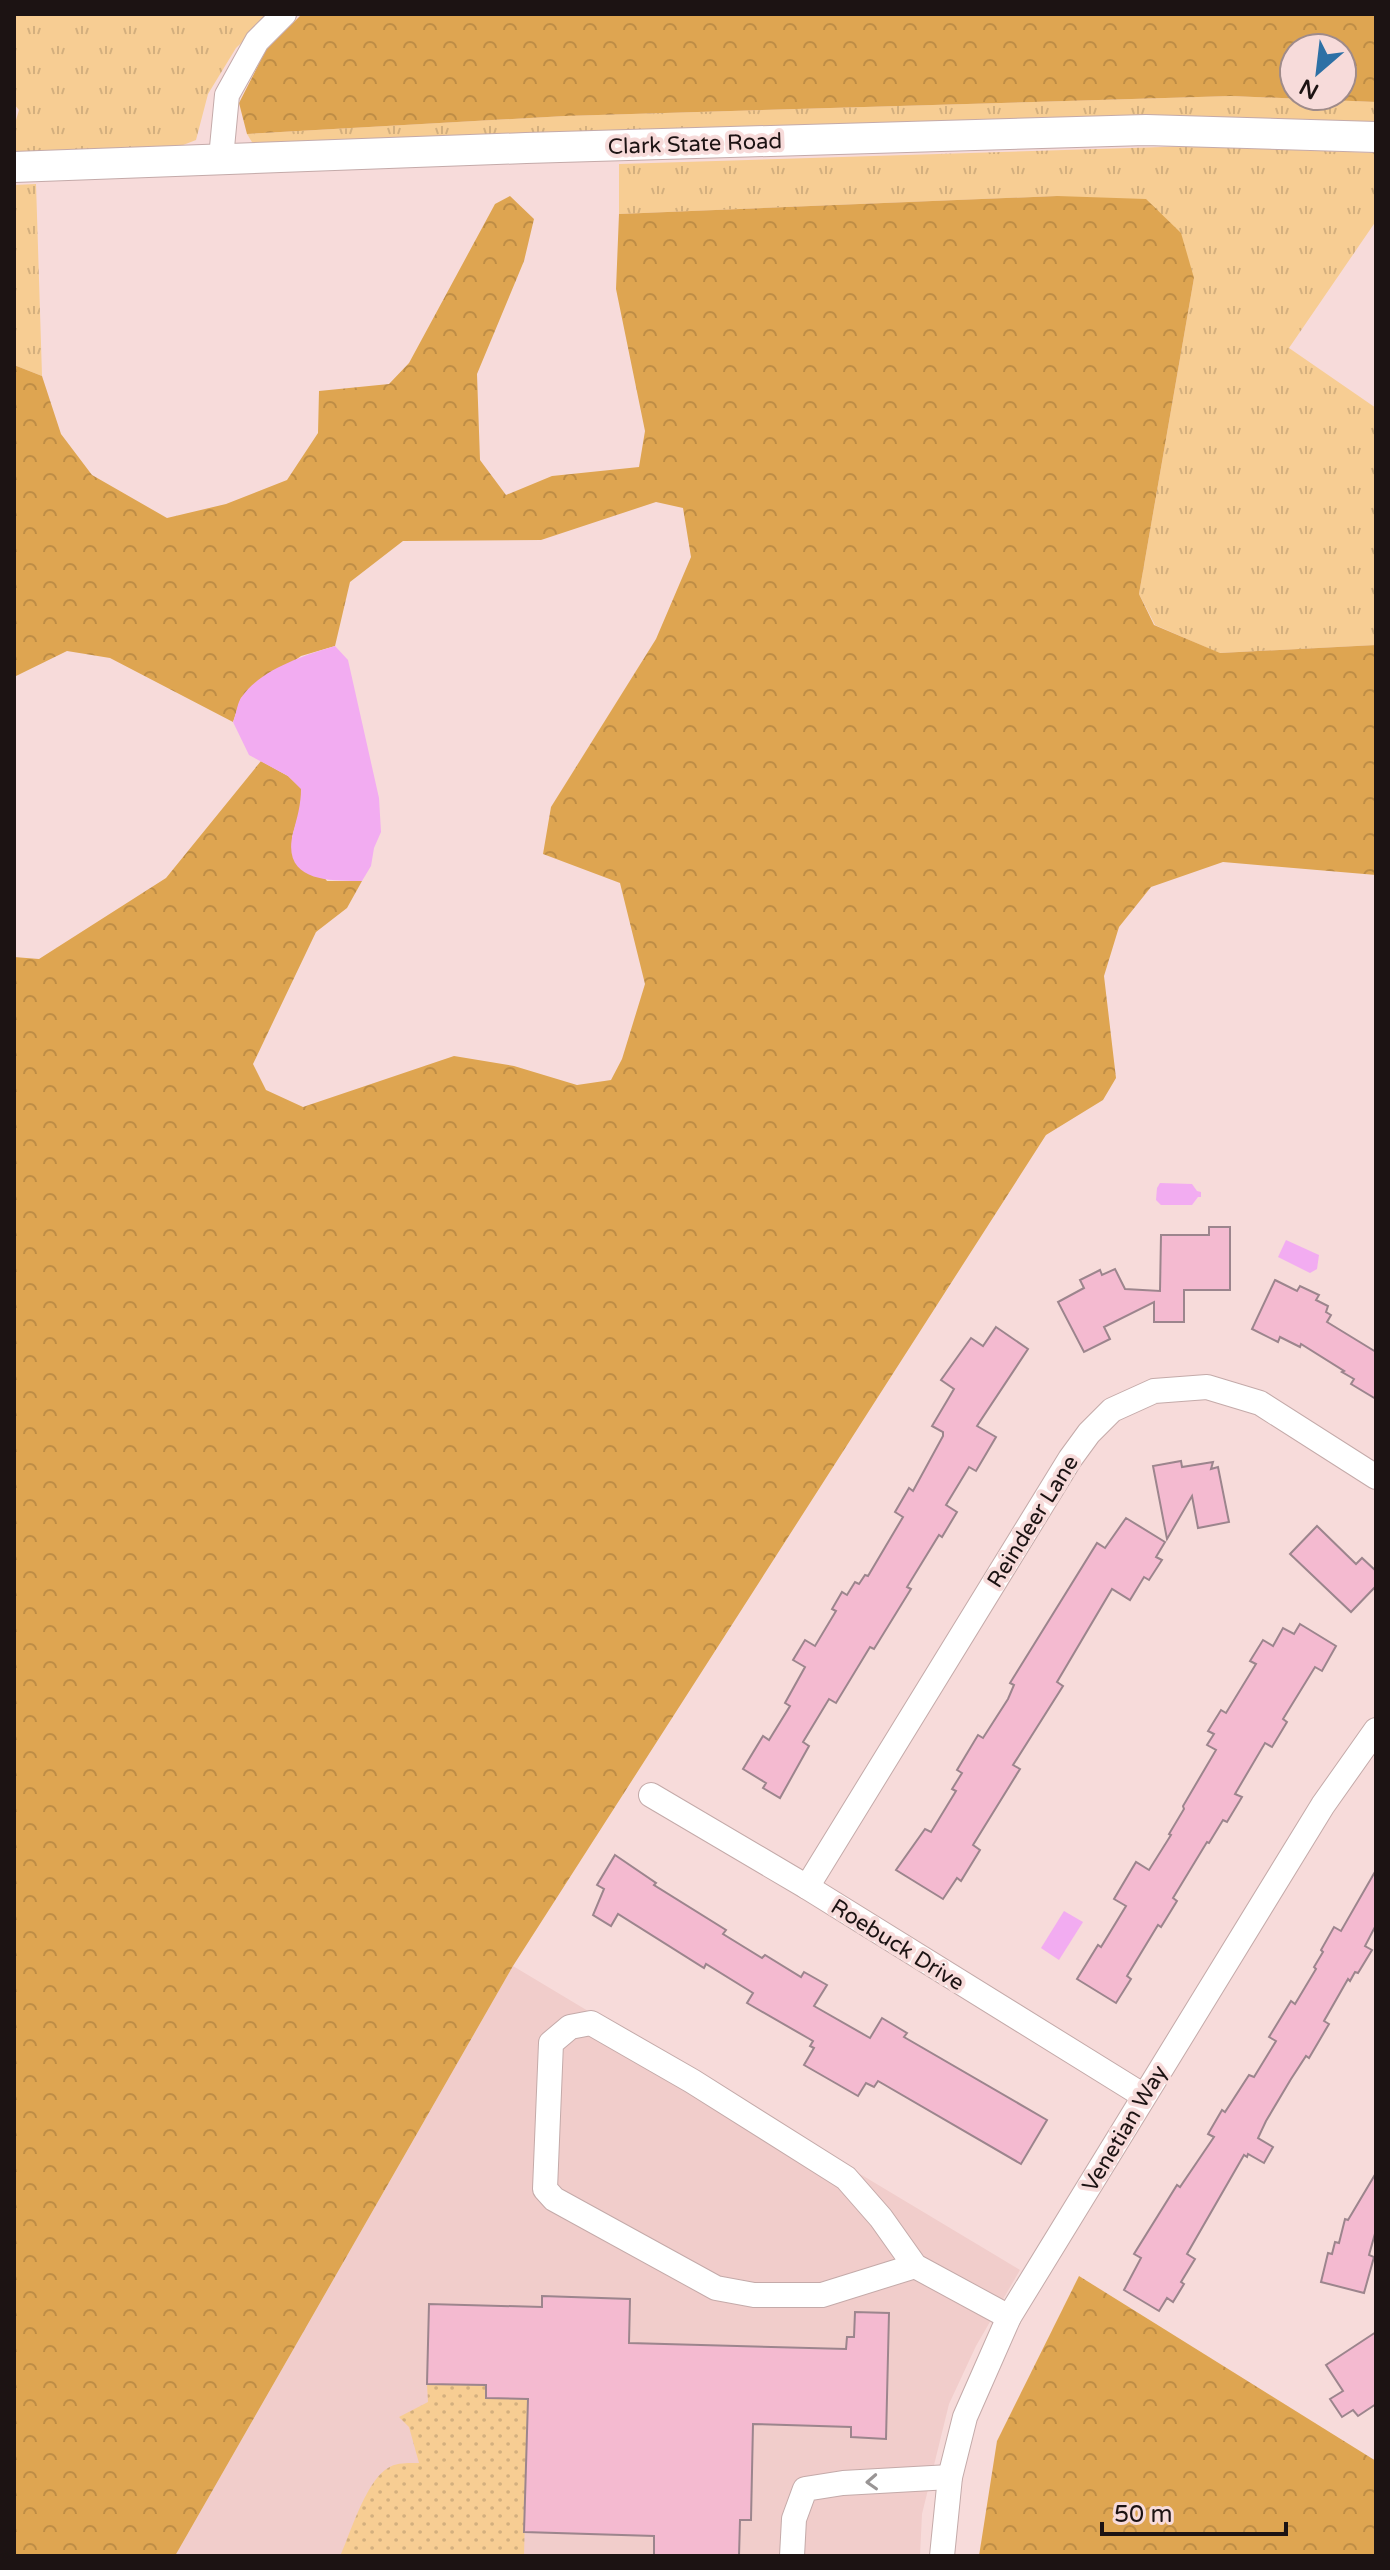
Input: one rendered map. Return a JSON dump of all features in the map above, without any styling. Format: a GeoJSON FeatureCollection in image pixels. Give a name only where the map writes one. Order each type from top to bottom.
{"type":"FeatureCollection","features":[{"type":"Feature","properties":{"kind":"main road","name":"Clark State Road"},"geometry":{"type":"LineString","coordinates":[[14,167],[1146,130],[1376,137]]}},
{"type":"Feature","properties":{"kind":"street"},"geometry":{"type":"LineString","coordinates":[[221,158],[227,95],[257,41],[284,14]]}},
{"type":"Feature","properties":{"kind":"street","name":"Reindeer Lane"},"geometry":{"type":"LineString","coordinates":[[807,1887],[1070,1459],[1089,1433],[1112,1410],[1154,1391],[1207,1387],[1260,1403],[1376,1477]]}},
{"type":"Feature","properties":{"kind":"street","name":"Venetian Way"},"geometry":{"type":"LineString","coordinates":[[942,2556],[950,2477],[965,2417],[1009,2317],[1323,1805],[1376,1730]]}},
{"type":"Feature","properties":{"kind":"street","name":"Roebuck Drive"},"geometry":{"type":"LineString","coordinates":[[651,1795],[807,1887],[1144,2096]]}},
{"type":"Feature","properties":{"kind":"street"},"geometry":{"type":"LineString","coordinates":[[915,2266],[822,2295],[754,2295],[729,2291],[716,2288],[554,2199],[545,2189],[551,2043],[570,2027],[591,2023],[692,2081],[846,2178],[881,2218],[915,2266],[1009,2317]]}},
{"type":"Feature","properties":{"kind":"street"},"geometry":{"type":"LineString","coordinates":[[792,2556],[794,2519],[805,2489],[843,2483],[950,2477]]}},
{"type":"Feature","properties":{"kind":"shaded area"},"geometry":{"type":"Polygon","coordinates":[[[335,646],[348,660],[379,798],[381,832],[371,866],[362,881],[323,879],[301,870],[294,861],[291,849],[301,789],[288,776],[249,755],[233,722],[241,698],[259,679],[297,659],[335,646]]]}},
{"type":"Feature","properties":{"kind":"shaded area"},"geometry":{"type":"Polygon","coordinates":[[[1160,1183],[1192,1184],[1201,1192],[1201,1197],[1192,1205],[1161,1205],[1156,1200],[1160,1183]]]}},
{"type":"Feature","properties":{"kind":"shaded area"},"geometry":{"type":"Polygon","coordinates":[[[1286,1240],[1319,1255],[1317,1269],[1310,1273],[1278,1257],[1286,1240]]]}},
{"type":"Feature","properties":{"kind":"shaded area"},"geometry":{"type":"Polygon","coordinates":[[[1064,1911],[1083,1922],[1059,1960],[1041,1948],[1064,1911]]]}},
{"type":"Feature","properties":{"kind":"shaded area"},"geometry":{"type":"Polygon","coordinates":[[[513,1966],[1020,2270],[976,2346],[949,2404],[922,2514],[920,2556],[175,2556],[513,1966]]]}},
{"type":"Feature","properties":{"kind":"green space"},"geometry":{"type":"Polygon","coordinates":[[[14,14],[272,14],[236,48],[208,94],[196,140],[178,147],[14,156],[14,127],[19,110],[14,104],[14,14]]]}},
{"type":"Feature","properties":{"kind":"green space"},"geometry":{"type":"Polygon","coordinates":[[[302,14],[1376,14],[1376,102],[1358,101],[1358,32],[1278,32],[1278,98],[1231,96],[565,116],[247,134],[239,103],[266,50],[302,14]]]}},
{"type":"Feature","properties":{"kind":"green space"},"geometry":{"type":"Polygon","coordinates":[[[1231,96],[1278,98],[1278,112],[1358,112],[1358,101],[1376,102],[1376,126],[255,147],[247,134],[565,116],[1231,96]]]}},
{"type":"Feature","properties":{"kind":"green space"},"geometry":{"type":"Polygon","coordinates":[[[1195,146],[1376,153],[1376,221],[1289,348],[1376,408],[1376,645],[1219,653],[1155,625],[1139,594],[1194,278],[1057,196],[619,214],[619,164],[1195,146]]]}},
{"type":"Feature","properties":{"kind":"green space"},"geometry":{"type":"Polygon","coordinates":[[[36,184],[42,376],[14,365],[14,185],[36,184]]]}},
{"type":"Feature","properties":{"kind":"green space"},"geometry":{"type":"Polygon","coordinates":[[[510,196],[534,219],[524,261],[477,374],[480,460],[506,495],[552,476],[639,467],[645,431],[616,289],[619,214],[1057,196],[1146,199],[1181,233],[1194,278],[1139,594],[1154,625],[1220,653],[1376,645],[1376,875],[1223,862],[1151,887],[1119,927],[1104,976],[1116,1078],[1103,1100],[1046,1135],[513,1966],[175,2556],[14,2556],[14,957],[39,959],[166,878],[261,761],[288,776],[302,789],[292,837],[327,881],[362,881],[347,908],[316,932],[253,1064],[266,1090],[303,1107],[454,1056],[514,1066],[577,1085],[611,1080],[622,1059],[645,984],[620,883],[543,854],[551,807],[656,639],[691,557],[683,508],[656,502],[541,540],[403,541],[350,582],[335,646],[301,656],[241,698],[233,722],[110,658],[67,651],[14,677],[14,365],[42,376],[61,434],[92,475],[167,518],[226,504],[287,480],[318,433],[319,391],[389,384],[409,363],[495,204],[510,196]]]}},
{"type":"Feature","properties":{"kind":"green space"},"geometry":{"type":"Polygon","coordinates":[[[1079,2276],[1376,2461],[1376,2556],[979,2556],[997,2441],[1079,2276]]]}},
{"type":"Feature","properties":{"kind":"green space"},"geometry":{"type":"Polygon","coordinates":[[[427,2384],[486,2385],[486,2398],[528,2399],[524,2556],[340,2556],[366,2495],[380,2475],[395,2465],[419,2463],[409,2427],[399,2417],[428,2402],[427,2384]]]}},
{"type":"Feature","properties":{"kind":"building"},"geometry":{"type":"Polygon","coordinates":[[[1209,1227],[1230,1227],[1230,1290],[1184,1290],[1184,1322],[1154,1322],[1154,1302],[1104,1327],[1110,1339],[1084,1352],[1058,1302],[1084,1288],[1080,1280],[1100,1270],[1102,1275],[1115,1269],[1125,1289],[1160,1291],[1161,1235],[1209,1235],[1209,1227]]]}},
{"type":"Feature","properties":{"kind":"building"},"geometry":{"type":"Polygon","coordinates":[[[1275,1280],[1297,1291],[1300,1286],[1319,1295],[1316,1300],[1328,1306],[1326,1312],[1331,1315],[1327,1322],[1376,1352],[1376,1399],[1351,1384],[1354,1379],[1344,1371],[1301,1344],[1300,1347],[1280,1337],[1278,1342],[1252,1329],[1275,1280]]]}},
{"type":"Feature","properties":{"kind":"building"},"geometry":{"type":"Polygon","coordinates":[[[996,1327],[1028,1349],[977,1426],[996,1437],[976,1471],[969,1467],[946,1505],[957,1512],[907,1587],[911,1589],[874,1649],[870,1647],[836,1703],[829,1699],[803,1742],[809,1746],[780,1798],[763,1788],[766,1783],[743,1769],[763,1736],[769,1740],[790,1706],[785,1703],[805,1667],[793,1660],[805,1640],[815,1646],[836,1611],[832,1609],[842,1592],[847,1595],[855,1582],[859,1584],[865,1575],[868,1576],[903,1517],[895,1512],[909,1488],[913,1491],[943,1436],[943,1432],[932,1426],[954,1389],[941,1380],[971,1338],[983,1346],[996,1327]]]}},
{"type":"Feature","properties":{"kind":"building"},"geometry":{"type":"Polygon","coordinates":[[[1181,1461],[1182,1467],[1213,1462],[1211,1469],[1218,1467],[1229,1522],[1198,1528],[1192,1496],[1167,1539],[1153,1466],[1181,1461]]]}},
{"type":"Feature","properties":{"kind":"building"},"geometry":{"type":"Polygon","coordinates":[[[1126,1518],[1165,1542],[1156,1557],[1162,1560],[1149,1580],[1144,1577],[1130,1600],[1112,1589],[1057,1682],[1063,1686],[1013,1765],[1020,1769],[973,1845],[980,1850],[961,1881],[957,1878],[943,1899],[896,1870],[925,1829],[931,1832],[956,1791],[952,1789],[962,1773],[957,1770],[978,1735],[983,1738],[1008,1699],[1014,1685],[1010,1683],[1097,1543],[1105,1548],[1126,1518]]]}},
{"type":"Feature","properties":{"kind":"building"},"geometry":{"type":"Polygon","coordinates":[[[1317,1526],[1356,1564],[1362,1558],[1376,1571],[1376,1586],[1351,1612],[1290,1554],[1317,1526]]]}},
{"type":"Feature","properties":{"kind":"building"},"geometry":{"type":"Polygon","coordinates":[[[1300,1624],[1336,1646],[1322,1671],[1315,1667],[1283,1719],[1287,1722],[1272,1747],[1265,1743],[1235,1794],[1242,1797],[1227,1822],[1223,1820],[1207,1842],[1173,1898],[1177,1901],[1161,1927],[1158,1925],[1127,1976],[1131,1979],[1116,2003],[1077,1979],[1126,1906],[1114,1899],[1136,1862],[1149,1870],[1171,1835],[1183,1806],[1216,1750],[1207,1745],[1214,1734],[1208,1731],[1221,1710],[1226,1713],[1256,1664],[1250,1661],[1263,1640],[1273,1646],[1283,1628],[1294,1634],[1300,1624]]]}},
{"type":"Feature","properties":{"kind":"building"},"geometry":{"type":"Polygon","coordinates":[[[615,1855],[656,1883],[654,1885],[726,1930],[723,1934],[762,1958],[765,1955],[801,1977],[804,1972],[827,1985],[814,2006],[870,2038],[882,2018],[907,2033],[904,2037],[1047,2120],[1021,2164],[878,2081],[874,2087],[866,2083],[858,2096],[804,2065],[814,2048],[810,2046],[813,2041],[747,2003],[753,1993],[706,1964],[704,1968],[618,1914],[611,1926],[593,1915],[604,1889],[597,1885],[615,1855]]]}},
{"type":"Feature","properties":{"kind":"building"},"geometry":{"type":"Polygon","coordinates":[[[1376,1870],[1376,1925],[1365,1946],[1372,1950],[1358,1973],[1355,1972],[1350,1981],[1348,1979],[1324,2021],[1329,2024],[1266,2121],[1258,2138],[1273,2147],[1264,2163],[1248,2154],[1247,2157],[1244,2155],[1187,2254],[1195,2259],[1181,2282],[1184,2284],[1173,2302],[1167,2298],[1159,2311],[1124,2290],[1141,2258],[1134,2254],[1177,2185],[1180,2187],[1214,2137],[1208,2134],[1222,2110],[1225,2112],[1249,2075],[1254,2077],[1276,2041],[1269,2037],[1291,2001],[1295,2004],[1316,1969],[1314,1967],[1323,1952],[1321,1950],[1334,1927],[1341,1931],[1376,1870]]]}},
{"type":"Feature","properties":{"kind":"building"},"geometry":{"type":"Polygon","coordinates":[[[1376,2173],[1376,2230],[1369,2255],[1374,2257],[1364,2293],[1321,2282],[1328,2253],[1332,2254],[1335,2242],[1339,2243],[1345,2219],[1348,2220],[1376,2173]]]}},
{"type":"Feature","properties":{"kind":"building"},"geometry":{"type":"Polygon","coordinates":[[[542,2296],[630,2299],[629,2343],[846,2349],[847,2337],[854,2337],[855,2312],[889,2313],[886,2439],[851,2437],[851,2427],[753,2424],[751,2520],[740,2520],[739,2556],[654,2556],[654,2536],[524,2532],[528,2399],[486,2398],[486,2385],[427,2384],[429,2304],[542,2307],[542,2296]]]}},
{"type":"Feature","properties":{"kind":"building"},"geometry":{"type":"Polygon","coordinates":[[[1376,2332],[1376,2404],[1358,2416],[1353,2410],[1342,2417],[1330,2399],[1343,2391],[1326,2365],[1376,2332]]]}}]}
